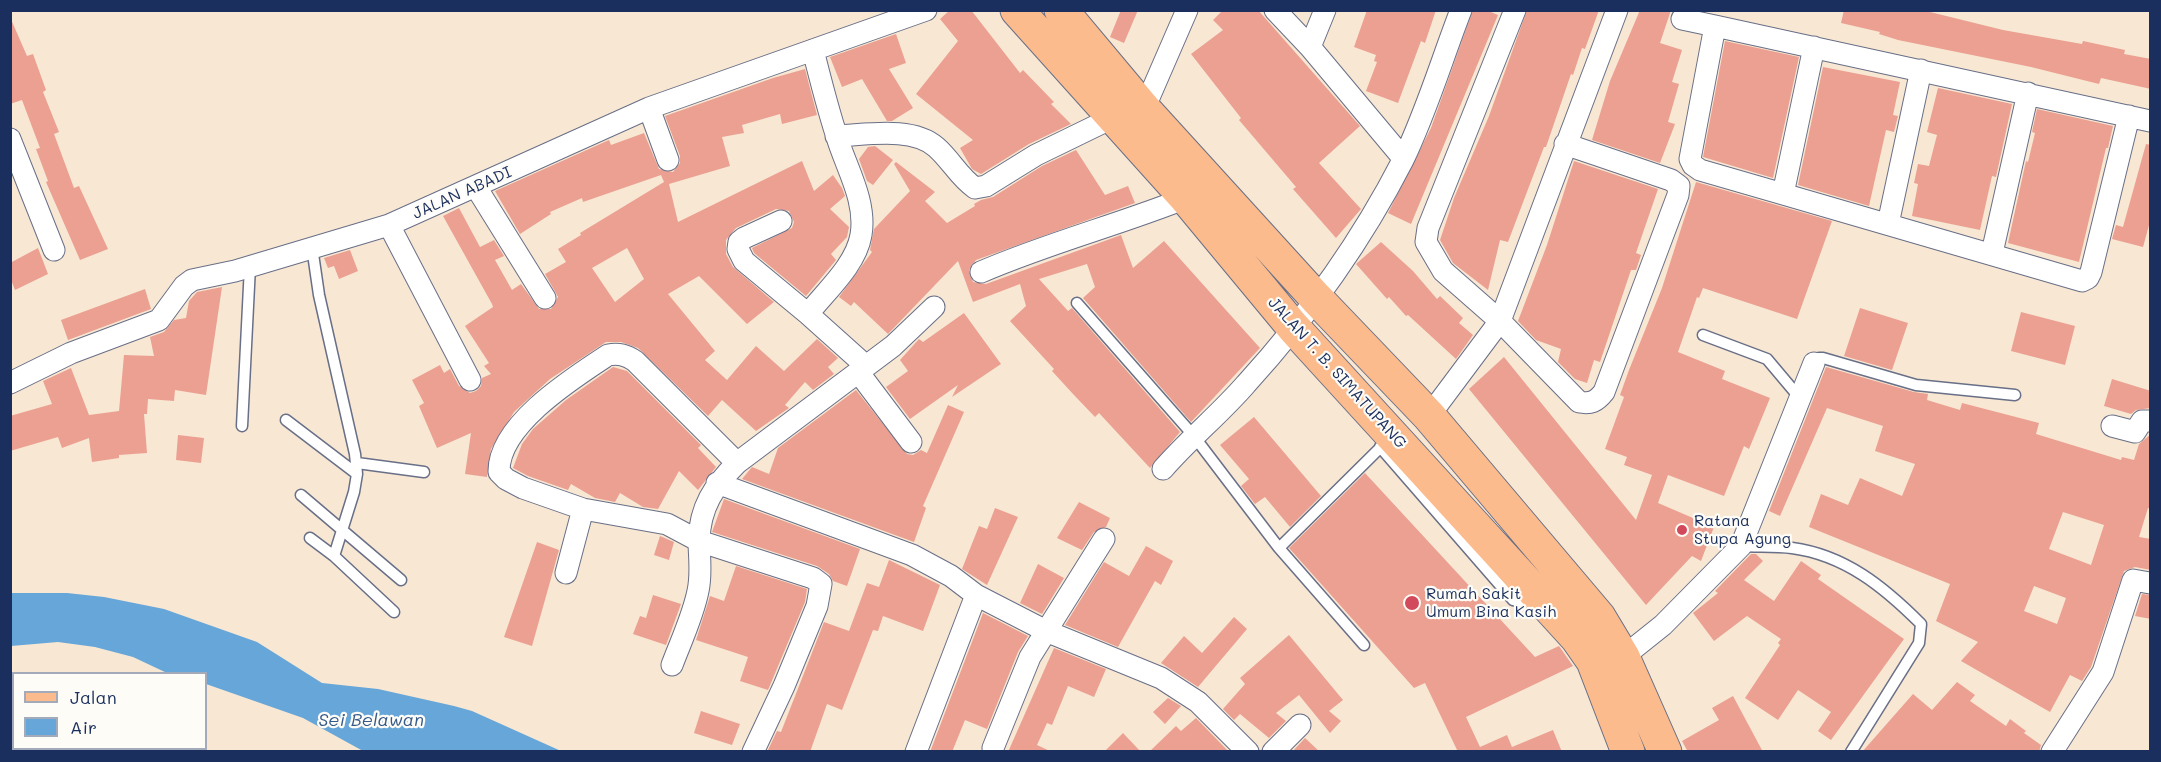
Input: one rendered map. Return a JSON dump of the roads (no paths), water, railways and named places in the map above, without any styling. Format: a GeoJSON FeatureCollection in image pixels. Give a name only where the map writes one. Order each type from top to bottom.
{"type":"FeatureCollection","features":[{"type":"Feature","properties":{"kind":"main road","name":"JALAN T. B. SIMATUPANG"},"geometry":{"type":"LineString","coordinates":[[1017,10],[1186,198],[1387,442],[1491,559],[1537,593],[1577,638],[1593,661],[1628,752]]}},
{"type":"Feature","properties":{"kind":"main road"},"geometry":{"type":"LineString","coordinates":[[1061,10],[1144,109],[1316,298],[1429,416],[1599,617],[1623,657],[1665,752]]}},
{"type":"Feature","properties":{"kind":"street","name":"JALAN ABADI"},"geometry":{"type":"LineString","coordinates":[[10,383],[71,353],[159,320],[184,286],[192,280],[250,266],[389,225],[649,108],[926,10]]}},
{"type":"Feature","properties":{"kind":"street"},"geometry":{"type":"LineString","coordinates":[[1144,109],[1187,10]]}},
{"type":"Feature","properties":{"kind":"street"},"geometry":{"type":"LineString","coordinates":[[1275,10],[1310,47],[1403,158]]}},
{"type":"Feature","properties":{"kind":"street"},"geometry":{"type":"LineString","coordinates":[[1310,47],[1325,10]]}},
{"type":"Feature","properties":{"kind":"street"},"geometry":{"type":"LineString","coordinates":[[1163,469],[1193,435],[1245,385],[1316,298],[1363,229],[1403,158],[1461,10]]}},
{"type":"Feature","properties":{"kind":"street"},"geometry":{"type":"LineString","coordinates":[[1515,10],[1428,228],[1426,242],[1443,271],[1500,321],[1579,402],[1590,404],[1604,392],[1679,186],[1671,180],[1565,144]]}},
{"type":"Feature","properties":{"kind":"street"},"geometry":{"type":"LineString","coordinates":[[1429,416],[1500,321],[1617,10]]}},
{"type":"Feature","properties":{"kind":"street"},"geometry":{"type":"LineString","coordinates":[[1682,19],[2151,121]]}},
{"type":"Feature","properties":{"kind":"street"},"geometry":{"type":"LineString","coordinates":[[1715,26],[1690,159],[1693,165],[1700,170],[2082,281],[2088,278],[2129,116]]}},
{"type":"Feature","properties":{"kind":"street"},"geometry":{"type":"LineString","coordinates":[[1783,194],[1814,47]]}},
{"type":"Feature","properties":{"kind":"street"},"geometry":{"type":"LineString","coordinates":[[808,314],[851,260],[861,236],[860,201],[836,136],[813,50]]}},
{"type":"Feature","properties":{"kind":"street"},"geometry":{"type":"LineString","coordinates":[[1888,224],[1921,70]]}},
{"type":"Feature","properties":{"kind":"street"},"geometry":{"type":"LineString","coordinates":[[1992,253],[2028,93]]}},
{"type":"Feature","properties":{"kind":"street"},"geometry":{"type":"LineString","coordinates":[[649,108],[668,160]]}},
{"type":"Feature","properties":{"kind":"street"},"geometry":{"type":"LineString","coordinates":[[836,136],[906,135],[920,138],[936,147],[964,180],[975,188],[986,186],[1036,155],[1112,118]]}},
{"type":"Feature","properties":{"kind":"street"},"geometry":{"type":"LineString","coordinates":[[10,139],[54,250]]}},
{"type":"Feature","properties":{"kind":"street"},"geometry":{"type":"LineString","coordinates":[[476,187],[545,298]]}},
{"type":"Feature","properties":{"kind":"street"},"geometry":{"type":"LineString","coordinates":[[981,272],[1013,258],[1110,227],[1186,198]]}},
{"type":"Feature","properties":{"kind":"street"},"geometry":{"type":"LineString","coordinates":[[781,221],[744,238],[740,242],[739,255],[808,314],[862,369],[911,442]]}},
{"type":"Feature","properties":{"kind":"street"},"geometry":{"type":"LineString","coordinates":[[389,225],[470,380]]}},
{"type":"Feature","properties":{"kind":"street"},"geometry":{"type":"LineString","coordinates":[[672,665],[698,590],[702,565],[699,541],[703,508],[717,483],[737,463],[893,346],[934,307]]}},
{"type":"Feature","properties":{"kind":"street"},"geometry":{"type":"LineString","coordinates":[[737,463],[635,361],[626,355],[608,355],[553,392],[527,416],[498,459],[499,472],[506,479],[583,509],[666,525],[699,541],[813,578],[821,584],[817,606],[784,686],[753,752]]}},
{"type":"Feature","properties":{"kind":"street"},"geometry":{"type":"LineString","coordinates":[[1623,657],[1663,625],[1742,546],[1814,363]]}},
{"type":"Feature","properties":{"kind":"street"},"geometry":{"type":"LineString","coordinates":[[2112,426],[2131,433],[2135,432],[2142,422],[2151,421]]}},
{"type":"Feature","properties":{"kind":"street"},"geometry":{"type":"LineString","coordinates":[[717,483],[912,555],[951,576],[976,596],[1046,631],[1161,678],[1198,702],[1248,752]]}},
{"type":"Feature","properties":{"kind":"street"},"geometry":{"type":"LineString","coordinates":[[566,573],[583,509]]}},
{"type":"Feature","properties":{"kind":"street"},"geometry":{"type":"LineString","coordinates":[[993,748],[1015,689],[1046,631],[1104,539]]}},
{"type":"Feature","properties":{"kind":"street"},"geometry":{"type":"LineString","coordinates":[[2052,752],[2103,672],[2133,580],[2151,583]]}},
{"type":"Feature","properties":{"kind":"street"},"geometry":{"type":"LineString","coordinates":[[916,752],[976,596]]}},
{"type":"Feature","properties":{"kind":"street"},"geometry":{"type":"LineString","coordinates":[[1273,752],[1300,725]]}},
{"type":"Feature","properties":{"kind":"lane"},"geometry":{"type":"LineString","coordinates":[[312,248],[319,295],[357,468],[343,530],[334,556]]}},
{"type":"Feature","properties":{"kind":"lane"},"geometry":{"type":"LineString","coordinates":[[242,426],[250,266]]}},
{"type":"Feature","properties":{"kind":"lane"},"geometry":{"type":"LineString","coordinates":[[1077,303],[1193,435],[1279,548],[1364,645]]}},
{"type":"Feature","properties":{"kind":"lane"},"geometry":{"type":"LineString","coordinates":[[1703,335],[1767,359],[1799,397]]}},
{"type":"Feature","properties":{"kind":"lane"},"geometry":{"type":"LineString","coordinates":[[1814,363],[1819,358],[1823,358],[1917,385],[2015,395]]}},
{"type":"Feature","properties":{"kind":"lane"},"geometry":{"type":"LineString","coordinates":[[286,420],[357,468],[424,472]]}},
{"type":"Feature","properties":{"kind":"lane"},"geometry":{"type":"LineString","coordinates":[[1279,548],[1387,442]]}},
{"type":"Feature","properties":{"kind":"lane"},"geometry":{"type":"LineString","coordinates":[[301,495],[401,580]]}},
{"type":"Feature","properties":{"kind":"lane"},"geometry":{"type":"LineString","coordinates":[[310,538],[334,556],[394,612]]}},
{"type":"Feature","properties":{"kind":"lane"},"geometry":{"type":"LineString","coordinates":[[1742,546],[1793,548],[1839,561],[1876,582],[1921,624],[1920,643],[1851,752]]}},
{"type":"Feature","properties":{"kind":"water","name":"Sei Belawan"},"geometry":{"type":"Polygon","coordinates":[[[11,593],[67,593],[104,597],[164,609],[257,642],[322,683],[378,689],[472,711],[561,751],[363,751],[303,718],[207,684],[207,672],[165,672],[133,657],[95,647],[58,642],[11,646],[11,593]]]}},
{"type":"Feature","properties":{"kind":"place","name":"Ratana Stupa Agung"},"geometry":{"type":"Point","coordinates":[1682,530]}},
{"type":"Feature","properties":{"kind":"place","name":"Rumah Sakit Umum Bina Kasih"},"geometry":{"type":"Point","coordinates":[1412,603]}}]}
